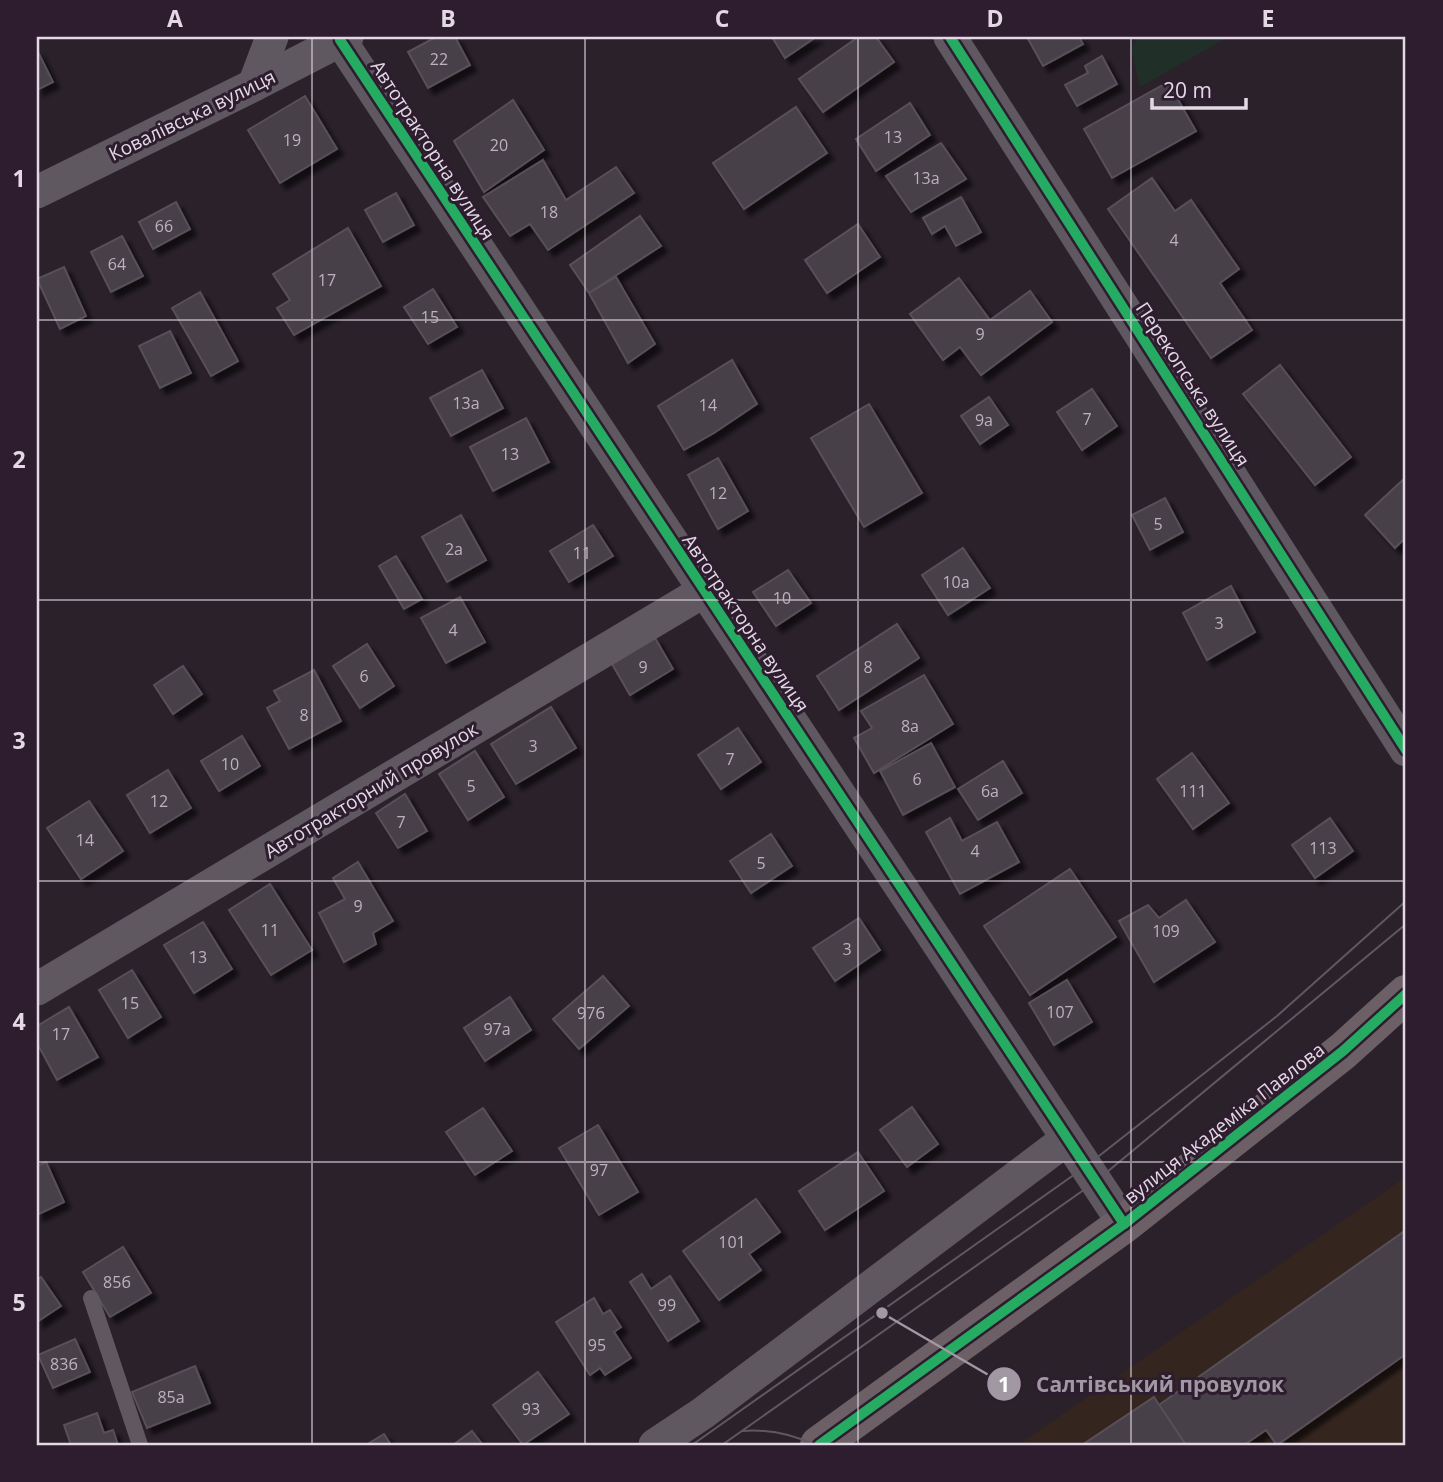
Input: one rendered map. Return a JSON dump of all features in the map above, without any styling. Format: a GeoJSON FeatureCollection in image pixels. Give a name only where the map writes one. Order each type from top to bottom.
{"type":"FeatureCollection","features":[{"type":"Feature","properties":{"kind":"main road","name":"вулиця Академіка Павлова"},"geometry":{"type":"LineString","coordinates":[[819,1445],[1124,1224],[1343,1051],[1406,994]]}},
{"type":"Feature","properties":{"kind":"street"},"geometry":{"type":"LineString","coordinates":[[254,85],[272,37]]}},
{"type":"Feature","properties":{"kind":"street","name":"Перекопська вулиця"},"geometry":{"type":"LineString","coordinates":[[950,37],[1406,750]]}},
{"type":"Feature","properties":{"kind":"street","name":"Ковалівська вулиця"},"geometry":{"type":"LineString","coordinates":[[37,192],[343,38]]}},
{"type":"Feature","properties":{"kind":"street","name":"Автотракторна вулиця"},"geometry":{"type":"LineString","coordinates":[[343,38],[704,591],[1124,1224]]}},
{"type":"Feature","properties":{"kind":"street","name":"Автотракторний провулок"},"geometry":{"type":"LineString","coordinates":[[37,989],[704,591]]}},
{"type":"Feature","properties":{"kind":"street"},"geometry":{"type":"LineString","coordinates":[[655,1445],[703,1413],[1067,1139]]}},
{"type":"Feature","properties":{"kind":"lane"},"geometry":{"type":"LineString","coordinates":[[91,1298],[140,1445]]}},
{"type":"Feature","properties":{"kind":"shaded area"},"geometry":{"type":"Polygon","coordinates":[[[1406,1177],[1406,1445],[1018,1445],[1406,1177]]]}},
{"type":"Feature","properties":{"kind":"green space"},"geometry":{"type":"Polygon","coordinates":[[[1139,37],[1228,37],[1140,87],[1131,48],[1139,37]]]}},
{"type":"Feature","properties":{"kind":"building"},"geometry":{"type":"Polygon","coordinates":[[[436,37],[455,37],[470,65],[428,88],[408,52],[436,37]]]}},
{"type":"Feature","properties":{"kind":"building"},"geometry":{"type":"Polygon","coordinates":[[[772,37],[816,37],[785,58],[772,37]]]}},
{"type":"Feature","properties":{"kind":"building"},"geometry":{"type":"Polygon","coordinates":[[[858,37],[876,37],[894,62],[823,112],[799,79],[858,37]]]}},
{"type":"Feature","properties":{"kind":"building"},"geometry":{"type":"Polygon","coordinates":[[[1027,37],[1079,37],[1083,44],[1043,66],[1027,37]]]}},
{"type":"Feature","properties":{"kind":"building"},"geometry":{"type":"Polygon","coordinates":[[[37,50],[53,82],[37,90],[37,50]]]}},
{"type":"Feature","properties":{"kind":"building"},"geometry":{"type":"Polygon","coordinates":[[[1102,56],[1117,84],[1077,106],[1065,85],[1088,73],[1085,66],[1102,56]]]}},
{"type":"Feature","properties":{"kind":"building"},"geometry":{"type":"Polygon","coordinates":[[[1168,82],[1196,131],[1112,178],[1084,129],[1168,82]]]}},
{"type":"Feature","properties":{"kind":"building"},"geometry":{"type":"Polygon","coordinates":[[[305,96],[337,149],[280,183],[248,130],[305,96]]]}},
{"type":"Feature","properties":{"kind":"building"},"geometry":{"type":"Polygon","coordinates":[[[513,100],[544,150],[484,192],[454,141],[513,100]]]}},
{"type":"Feature","properties":{"kind":"building"},"geometry":{"type":"Polygon","coordinates":[[[910,103],[930,135],[876,171],[856,139],[910,103]]]}},
{"type":"Feature","properties":{"kind":"building"},"geometry":{"type":"Polygon","coordinates":[[[796,107],[827,153],[744,209],[713,163],[796,107]]]}},
{"type":"Feature","properties":{"kind":"building"},"geometry":{"type":"Polygon","coordinates":[[[941,143],[966,179],[911,212],[886,176],[941,143]]]}},
{"type":"Feature","properties":{"kind":"building"},"geometry":{"type":"Polygon","coordinates":[[[543,160],[566,200],[616,167],[634,193],[548,250],[530,224],[510,236],[483,197],[543,160]]]}},
{"type":"Feature","properties":{"kind":"building"},"geometry":{"type":"Polygon","coordinates":[[[1152,178],[1175,211],[1191,200],[1239,269],[1220,283],[1252,330],[1211,358],[1108,209],[1152,178]]]}},
{"type":"Feature","properties":{"kind":"building"},"geometry":{"type":"Polygon","coordinates":[[[396,193],[414,225],[383,242],[365,210],[396,193]]]}},
{"type":"Feature","properties":{"kind":"building"},"geometry":{"type":"Polygon","coordinates":[[[961,197],[981,232],[956,246],[945,226],[932,234],[923,218],[961,197]]]}},
{"type":"Feature","properties":{"kind":"building"},"geometry":{"type":"Polygon","coordinates":[[[176,202],[190,229],[153,249],[139,222],[176,202]]]}},
{"type":"Feature","properties":{"kind":"building"},"geometry":{"type":"Polygon","coordinates":[[[640,216],[661,246],[589,293],[570,265],[640,216]]]}},
{"type":"Feature","properties":{"kind":"building"},"geometry":{"type":"Polygon","coordinates":[[[858,224],[880,257],[827,293],[805,260],[858,224]]]}},
{"type":"Feature","properties":{"kind":"building"},"geometry":{"type":"Polygon","coordinates":[[[348,228],[381,286],[294,335],[277,308],[290,300],[273,274],[348,228]]]}},
{"type":"Feature","properties":{"kind":"building"},"geometry":{"type":"Polygon","coordinates":[[[122,236],[143,276],[111,292],[91,252],[122,236]]]}},
{"type":"Feature","properties":{"kind":"building"},"geometry":{"type":"Polygon","coordinates":[[[64,267],[86,316],[60,329],[37,279],[64,267]]]}},
{"type":"Feature","properties":{"kind":"building"},"geometry":{"type":"Polygon","coordinates":[[[616,277],[655,344],[628,363],[589,293],[616,277]]]}},
{"type":"Feature","properties":{"kind":"building"},"geometry":{"type":"Polygon","coordinates":[[[959,278],[990,320],[1030,291],[1052,322],[981,375],[960,347],[943,360],[910,314],[959,278]]]}},
{"type":"Feature","properties":{"kind":"building"},"geometry":{"type":"Polygon","coordinates":[[[433,289],[457,327],[428,344],[404,307],[433,289]]]}},
{"type":"Feature","properties":{"kind":"building"},"geometry":{"type":"Polygon","coordinates":[[[200,292],[238,361],[211,376],[172,308],[200,292]]]}},
{"type":"Feature","properties":{"kind":"building"},"geometry":{"type":"Polygon","coordinates":[[[170,331],[191,373],[160,388],[139,346],[170,331]]]}},
{"type":"Feature","properties":{"kind":"building"},"geometry":{"type":"Polygon","coordinates":[[[732,360],[757,404],[684,450],[658,406],[732,360]]]}},
{"type":"Feature","properties":{"kind":"building"},"geometry":{"type":"Polygon","coordinates":[[[1280,365],[1351,457],[1315,485],[1243,394],[1280,365]]]}},
{"type":"Feature","properties":{"kind":"building"},"geometry":{"type":"Polygon","coordinates":[[[482,370],[503,408],[451,436],[430,398],[482,370]]]}},
{"type":"Feature","properties":{"kind":"building"},"geometry":{"type":"Polygon","coordinates":[[[1092,389],[1117,426],[1082,450],[1057,412],[1092,389]]]}},
{"type":"Feature","properties":{"kind":"building"},"geometry":{"type":"Polygon","coordinates":[[[989,397],[1008,425],[980,444],[961,416],[989,397]]]}},
{"type":"Feature","properties":{"kind":"building"},"geometry":{"type":"Polygon","coordinates":[[[869,404],[922,493],[864,527],[811,438],[869,404]]]}},
{"type":"Feature","properties":{"kind":"building"},"geometry":{"type":"Polygon","coordinates":[[[526,418],[549,462],[493,491],[470,447],[526,418]]]}},
{"type":"Feature","properties":{"kind":"building"},"geometry":{"type":"Polygon","coordinates":[[[718,458],[748,511],[718,529],[688,475],[718,458]]]}},
{"type":"Feature","properties":{"kind":"building"},"geometry":{"type":"Polygon","coordinates":[[[1406,477],[1406,537],[1395,548],[1365,515],[1406,477]]]}},
{"type":"Feature","properties":{"kind":"building"},"geometry":{"type":"Polygon","coordinates":[[[1165,498],[1183,532],[1150,550],[1132,515],[1165,498]]]}},
{"type":"Feature","properties":{"kind":"building"},"geometry":{"type":"Polygon","coordinates":[[[461,515],[486,560],[447,582],[422,537],[461,515]]]}},
{"type":"Feature","properties":{"kind":"building"},"geometry":{"type":"Polygon","coordinates":[[[593,525],[613,556],[569,582],[550,551],[593,525]]]}},
{"type":"Feature","properties":{"kind":"building"},"geometry":{"type":"Polygon","coordinates":[[[963,548],[990,588],[948,615],[922,575],[963,548]]]}},
{"type":"Feature","properties":{"kind":"building"},"geometry":{"type":"Polygon","coordinates":[[[396,556],[422,599],[404,609],[379,566],[396,556]]]}},
{"type":"Feature","properties":{"kind":"building"},"geometry":{"type":"Polygon","coordinates":[[[788,570],[811,603],[776,626],[753,592],[788,570]]]}},
{"type":"Feature","properties":{"kind":"building"},"geometry":{"type":"Polygon","coordinates":[[[1231,586],[1255,632],[1207,660],[1183,613],[1231,586]]]}},
{"type":"Feature","properties":{"kind":"building"},"geometry":{"type":"Polygon","coordinates":[[[460,597],[485,642],[446,663],[421,618],[460,597]]]}},
{"type":"Feature","properties":{"kind":"building"},"geometry":{"type":"Polygon","coordinates":[[[897,624],[919,658],[839,710],[817,676],[897,624]]]}},
{"type":"Feature","properties":{"kind":"building"},"geometry":{"type":"Polygon","coordinates":[[[655,638],[673,669],[630,695],[612,664],[655,638]]]}},
{"type":"Feature","properties":{"kind":"building"},"geometry":{"type":"Polygon","coordinates":[[[367,644],[394,686],[360,708],[333,666],[367,644]]]}},
{"type":"Feature","properties":{"kind":"building"},"geometry":{"type":"Polygon","coordinates":[[[183,666],[202,694],[173,714],[154,685],[183,666]]]}},
{"type":"Feature","properties":{"kind":"building"},"geometry":{"type":"Polygon","coordinates":[[[314,670],[341,721],[289,749],[267,708],[280,701],[274,691],[314,670]]]}},
{"type":"Feature","properties":{"kind":"building"},"geometry":{"type":"Polygon","coordinates":[[[924,675],[953,724],[874,773],[854,738],[872,728],[861,711],[924,675]]]}},
{"type":"Feature","properties":{"kind":"building"},"geometry":{"type":"Polygon","coordinates":[[[551,707],[576,748],[516,784],[491,744],[551,707]]]}},
{"type":"Feature","properties":{"kind":"building"},"geometry":{"type":"Polygon","coordinates":[[[738,728],[761,762],[721,789],[698,755],[738,728]]]}},
{"type":"Feature","properties":{"kind":"building"},"geometry":{"type":"Polygon","coordinates":[[[242,736],[260,766],[219,791],[201,761],[242,736]]]}},
{"type":"Feature","properties":{"kind":"building"},"geometry":{"type":"Polygon","coordinates":[[[931,743],[955,787],[903,815],[880,771],[931,743]]]}},
{"type":"Feature","properties":{"kind":"building"},"geometry":{"type":"Polygon","coordinates":[[[475,751],[504,797],[468,820],[439,774],[475,751]]]}},
{"type":"Feature","properties":{"kind":"building"},"geometry":{"type":"Polygon","coordinates":[[[1192,753],[1229,803],[1193,829],[1157,779],[1192,753]]]}},
{"type":"Feature","properties":{"kind":"building"},"geometry":{"type":"Polygon","coordinates":[[[1003,761],[1022,793],[978,820],[958,789],[1003,761]]]}},
{"type":"Feature","properties":{"kind":"building"},"geometry":{"type":"Polygon","coordinates":[[[168,770],[191,808],[150,833],[127,795],[168,770]]]}},
{"type":"Feature","properties":{"kind":"building"},"geometry":{"type":"Polygon","coordinates":[[[405,794],[427,831],[398,848],[376,813],[405,794]]]}},
{"type":"Feature","properties":{"kind":"building"},"geometry":{"type":"Polygon","coordinates":[[[89,801],[123,851],[81,879],[47,828],[89,801]]]}},
{"type":"Feature","properties":{"kind":"building"},"geometry":{"type":"Polygon","coordinates":[[[950,818],[962,841],[997,822],[1019,862],[960,894],[926,832],[950,818]]]}},
{"type":"Feature","properties":{"kind":"building"},"geometry":{"type":"Polygon","coordinates":[[[1330,818],[1353,851],[1315,878],[1292,845],[1330,818]]]}},
{"type":"Feature","properties":{"kind":"building"},"geometry":{"type":"Polygon","coordinates":[[[771,834],[792,866],[751,893],[730,861],[771,834]]]}},
{"type":"Feature","properties":{"kind":"building"},"geometry":{"type":"Polygon","coordinates":[[[358,862],[393,921],[373,933],[376,944],[344,962],[319,913],[345,899],[333,878],[358,862]]]}},
{"type":"Feature","properties":{"kind":"building"},"geometry":{"type":"Polygon","coordinates":[[[1070,869],[1116,937],[1030,995],[984,926],[1070,869]]]}},
{"type":"Feature","properties":{"kind":"building"},"geometry":{"type":"Polygon","coordinates":[[[270,884],[312,950],[271,975],[229,910],[270,884]]]}},
{"type":"Feature","properties":{"kind":"building"},"geometry":{"type":"Polygon","coordinates":[[[1186,900],[1215,942],[1154,982],[1119,921],[1148,905],[1159,918],[1186,900]]]}},
{"type":"Feature","properties":{"kind":"building"},"geometry":{"type":"Polygon","coordinates":[[[859,918],[880,950],[835,981],[813,948],[859,918]]]}},
{"type":"Feature","properties":{"kind":"building"},"geometry":{"type":"Polygon","coordinates":[[[203,922],[232,969],[194,993],[164,945],[203,922]]]}},
{"type":"Feature","properties":{"kind":"building"},"geometry":{"type":"Polygon","coordinates":[[[132,970],[161,1017],[128,1038],[99,990],[132,970]]]}},
{"type":"Feature","properties":{"kind":"building"},"geometry":{"type":"Polygon","coordinates":[[[603,976],[629,1006],[579,1049],[553,1019],[603,976]]]}},
{"type":"Feature","properties":{"kind":"building"},"geometry":{"type":"Polygon","coordinates":[[[1067,980],[1092,1022],[1054,1045],[1029,1003],[1067,980]]]}},
{"type":"Feature","properties":{"kind":"building"},"geometry":{"type":"Polygon","coordinates":[[[510,997],[531,1030],[485,1061],[464,1028],[510,997]]]}},
{"type":"Feature","properties":{"kind":"building"},"geometry":{"type":"Polygon","coordinates":[[[69,1007],[98,1057],[57,1080],[37,1043],[37,1026],[69,1007]]]}},
{"type":"Feature","properties":{"kind":"building"},"geometry":{"type":"Polygon","coordinates":[[[912,1107],[938,1144],[907,1167],[880,1130],[912,1107]]]}},
{"type":"Feature","properties":{"kind":"building"},"geometry":{"type":"Polygon","coordinates":[[[483,1108],[512,1151],[475,1175],[446,1132],[483,1108]]]}},
{"type":"Feature","properties":{"kind":"building"},"geometry":{"type":"Polygon","coordinates":[[[598,1125],[638,1192],[599,1215],[559,1148],[598,1125]]]}},
{"type":"Feature","properties":{"kind":"building"},"geometry":{"type":"Polygon","coordinates":[[[858,1152],[884,1191],[825,1230],[799,1191],[858,1152]]]}},
{"type":"Feature","properties":{"kind":"building"},"geometry":{"type":"Polygon","coordinates":[[[46,1162],[64,1202],[37,1215],[37,1166],[46,1162]]]}},
{"type":"Feature","properties":{"kind":"building"},"geometry":{"type":"Polygon","coordinates":[[[756,1199],[780,1232],[749,1254],[761,1270],[719,1300],[683,1251],[756,1199]]]}},
{"type":"Feature","properties":{"kind":"building"},"geometry":{"type":"Polygon","coordinates":[[[1406,1230],[1406,1354],[1277,1445],[1266,1430],[1244,1445],[1186,1445],[1159,1405],[1406,1230]]]}},
{"type":"Feature","properties":{"kind":"building"},"geometry":{"type":"Polygon","coordinates":[[[123,1247],[151,1293],[110,1317],[83,1272],[123,1247]]]}},
{"type":"Feature","properties":{"kind":"building"},"geometry":{"type":"Polygon","coordinates":[[[642,1274],[651,1289],[670,1276],[699,1321],[668,1341],[630,1282],[642,1274]]]}},
{"type":"Feature","properties":{"kind":"building"},"geometry":{"type":"Polygon","coordinates":[[[41,1277],[61,1306],[37,1322],[37,1280],[41,1277]]]}},
{"type":"Feature","properties":{"kind":"building"},"geometry":{"type":"Polygon","coordinates":[[[594,1298],[603,1314],[610,1310],[621,1327],[614,1332],[631,1358],[605,1375],[600,1368],[590,1375],[556,1322],[594,1298]]]}},
{"type":"Feature","properties":{"kind":"building"},"geometry":{"type":"Polygon","coordinates":[[[75,1339],[90,1372],[53,1388],[38,1355],[75,1339]]]}},
{"type":"Feature","properties":{"kind":"building"},"geometry":{"type":"Polygon","coordinates":[[[195,1366],[210,1403],[147,1428],[132,1392],[195,1366]]]}},
{"type":"Feature","properties":{"kind":"building"},"geometry":{"type":"Polygon","coordinates":[[[538,1372],[569,1414],[523,1445],[493,1405],[538,1372]]]}},
{"type":"Feature","properties":{"kind":"building"},"geometry":{"type":"Polygon","coordinates":[[[1154,1397],[1186,1445],[1082,1445],[1154,1397]]]}},
{"type":"Feature","properties":{"kind":"building"},"geometry":{"type":"Polygon","coordinates":[[[97,1413],[104,1433],[113,1430],[118,1445],[71,1445],[64,1425],[97,1413]]]}},
{"type":"Feature","properties":{"kind":"building"},"geometry":{"type":"Polygon","coordinates":[[[472,1431],[483,1445],[453,1445],[472,1431]]]}},
{"type":"Feature","properties":{"kind":"building"},"geometry":{"type":"Polygon","coordinates":[[[384,1434],[391,1445],[366,1445],[384,1434]]]}},
{"type":"Feature","properties":{"kind":"tram line"},"geometry":{"type":"LineString","coordinates":[[692,1445],[1085,1167],[1277,1016],[1406,901]]}},
{"type":"Feature","properties":{"kind":"tram line"},"geometry":{"type":"LineString","coordinates":[[722,1445],[1095,1182],[1406,924]]}},
{"type":"Feature","properties":{"kind":"tram line"},"geometry":{"type":"LineString","coordinates":[[742,1431],[779,1433],[815,1445]]}},
{"type":"Feature","properties":{"kind":"cycle path"},"geometry":{"type":"LineString","coordinates":[[950,37],[1406,750]]}},
{"type":"Feature","properties":{"kind":"cycle path"},"geometry":{"type":"LineString","coordinates":[[340,40],[1124,1224]]}},
{"type":"Feature","properties":{"kind":"cycle path"},"geometry":{"type":"LineString","coordinates":[[819,1445],[1124,1224],[1343,1051],[1406,994]]}},
{"type":"Feature","properties":{"kind":"place","name":"Салтівський провулок"},"geometry":{"type":"Point","coordinates":[882,1313]}}]}
